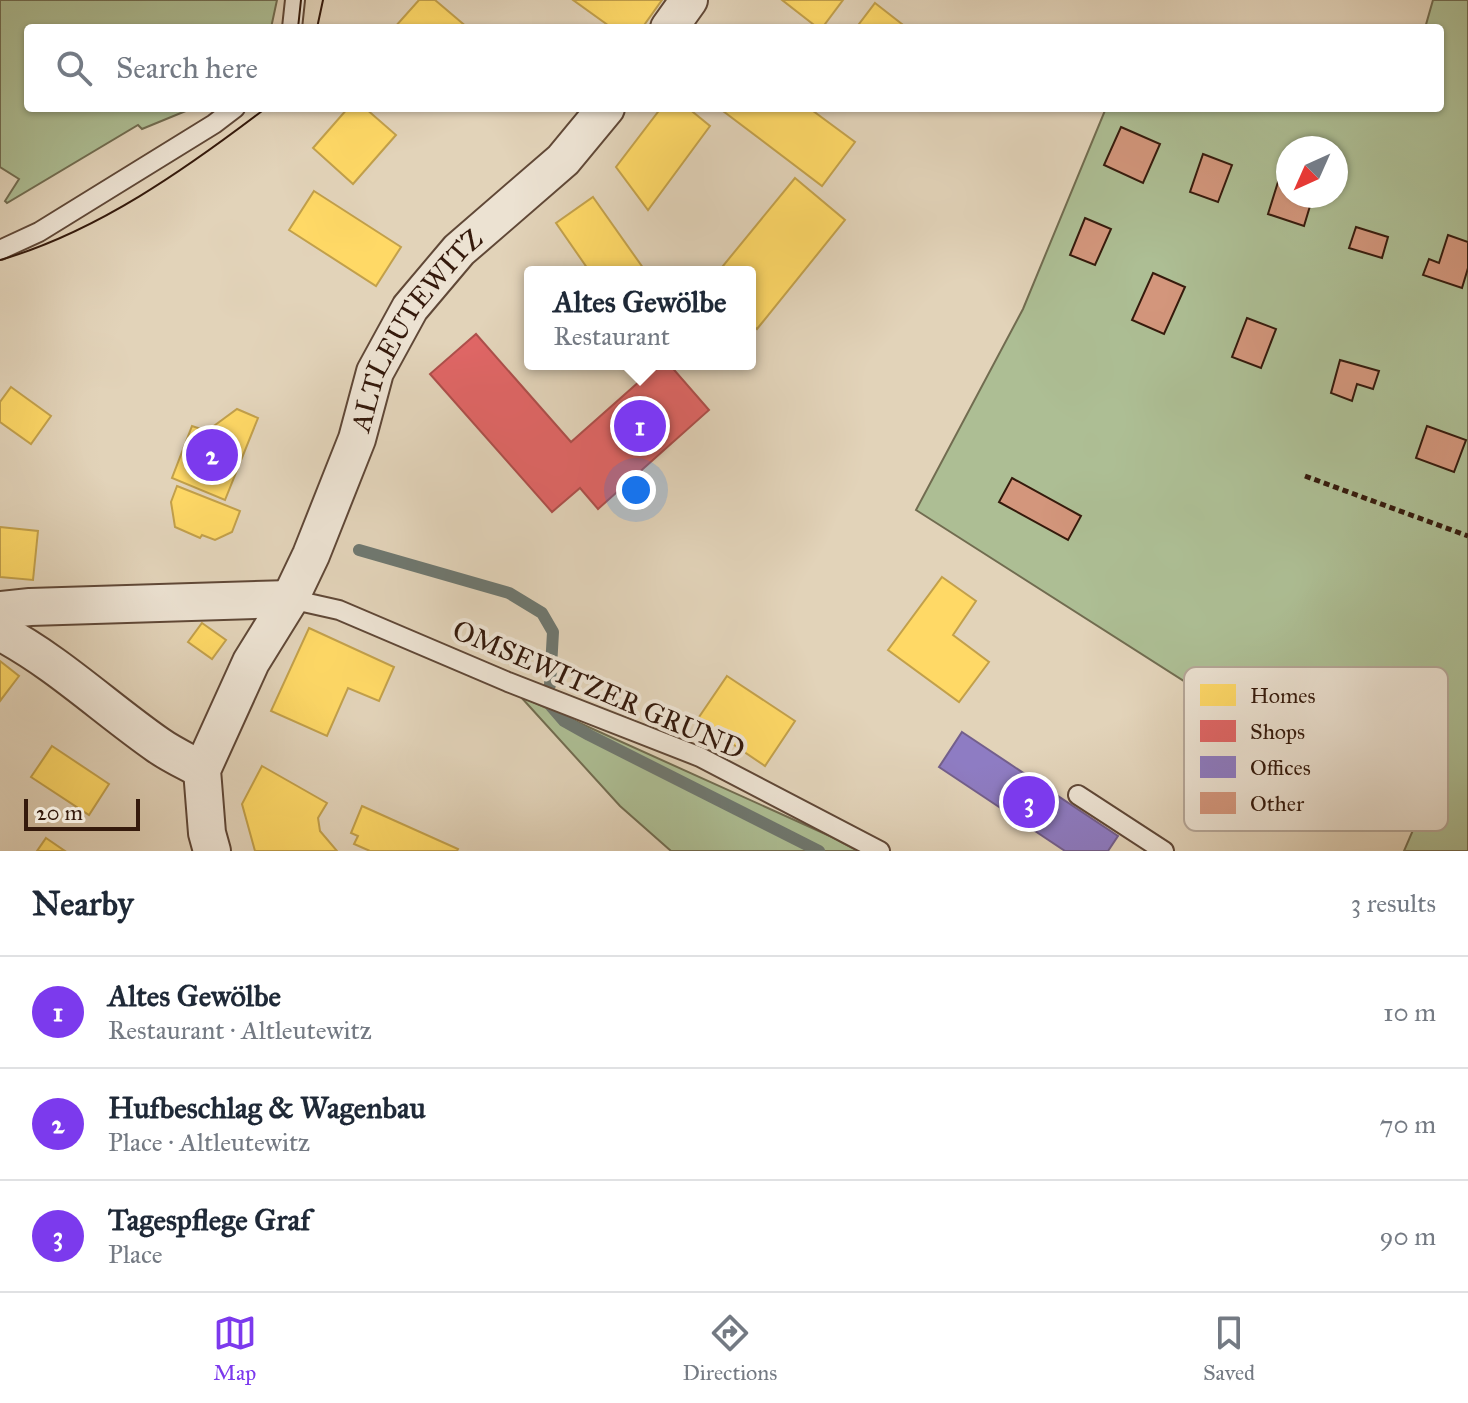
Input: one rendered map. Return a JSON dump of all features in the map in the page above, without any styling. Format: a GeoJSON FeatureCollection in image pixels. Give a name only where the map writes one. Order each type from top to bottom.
{"type":"FeatureCollection","features":[{"type":"Feature","properties":{"kind":"street"},"geometry":{"type":"LineString","coordinates":[[672,24],[689,0]]}},
{"type":"Feature","properties":{"kind":"street","name":"ALTLEUTEWITZ"},"geometry":{"type":"LineString","coordinates":[[202,770],[251,662],[290,599],[311,555],[357,439],[375,372],[410,308],[459,250],[563,160],[603,112]]}},
{"type":"Feature","properties":{"kind":"street"},"geometry":{"type":"LineString","coordinates":[[0,610],[290,599]]}},
{"type":"Feature","properties":{"kind":"street"},"geometry":{"type":"LineString","coordinates":[[0,632],[75,681],[160,747],[202,770],[207,833],[212,851]]}},
{"type":"Feature","properties":{"kind":"lane"},"geometry":{"type":"LineString","coordinates":[[292,24],[295,0]]}},
{"type":"Feature","properties":{"kind":"lane"},"geometry":{"type":"LineString","coordinates":[[0,250],[39,232],[230,112]]}},
{"type":"Feature","properties":{"kind":"lane","name":"OMSEWITZER GRUND"},"geometry":{"type":"LineString","coordinates":[[290,599],[339,610],[508,682],[700,757],[880,851]]}},
{"type":"Feature","properties":{"kind":"lane"},"geometry":{"type":"LineString","coordinates":[[1078,795],[1164,851]]}},
{"type":"Feature","properties":{"kind":"path"},"geometry":{"type":"LineString","coordinates":[[1305,476],[1468,536]]}},
{"type":"Feature","properties":{"kind":"green space"},"geometry":{"type":"Polygon","coordinates":[[[0,0],[277,0],[272,24],[24,24],[24,112],[183,112],[142,129],[138,125],[7,203],[5,201],[19,179],[0,167],[0,0]]]}},
{"type":"Feature","properties":{"kind":"green space"},"geometry":{"type":"Polygon","coordinates":[[[1433,0],[1468,0],[1468,851],[1404,851],[1413,831],[1448,831],[1448,667],[1184,667],[1184,681],[916,510],[1023,309],[1104,112],[1444,112],[1444,24],[1426,24],[1433,0]]]}},
{"type":"Feature","properties":{"kind":"green space"},"geometry":{"type":"Polygon","coordinates":[[[520,696],[858,851],[671,851],[620,806],[520,696]]]}},
{"type":"Feature","properties":{"kind":"building: Homes"},"geometry":{"type":"Polygon","coordinates":[[[419,0],[435,0],[463,24],[398,24],[419,0]]]}},
{"type":"Feature","properties":{"kind":"building: Homes"},"geometry":{"type":"Polygon","coordinates":[[[573,0],[662,0],[645,24],[606,24],[573,0]]]}},
{"type":"Feature","properties":{"kind":"building: Homes"},"geometry":{"type":"Polygon","coordinates":[[[782,0],[843,0],[825,24],[813,24],[782,0]]]}},
{"type":"Feature","properties":{"kind":"building: Homes"},"geometry":{"type":"Polygon","coordinates":[[[875,3],[902,24],[859,24],[875,3]]]}},
{"type":"Feature","properties":{"kind":"building: Homes"},"geometry":{"type":"Polygon","coordinates":[[[344,112],[370,112],[396,135],[353,184],[313,148],[344,112]]]}},
{"type":"Feature","properties":{"kind":"building: Homes"},"geometry":{"type":"Polygon","coordinates":[[[658,112],[693,112],[710,126],[648,210],[616,167],[658,112]]]}},
{"type":"Feature","properties":{"kind":"building: Homes"},"geometry":{"type":"Polygon","coordinates":[[[724,112],[814,112],[855,142],[822,186],[724,112]]]}},
{"type":"Feature","properties":{"kind":"building: Homes"},"geometry":{"type":"Polygon","coordinates":[[[795,178],[845,220],[757,329],[756,266],[723,266],[795,178]]]}},
{"type":"Feature","properties":{"kind":"building: Homes"},"geometry":{"type":"Polygon","coordinates":[[[314,191],[401,247],[376,286],[289,230],[314,191]]]}},
{"type":"Feature","properties":{"kind":"building: Homes"},"geometry":{"type":"Polygon","coordinates":[[[593,197],[642,266],[586,266],[556,223],[593,197]]]}},
{"type":"Feature","properties":{"kind":"building: Homes"},"geometry":{"type":"Polygon","coordinates":[[[11,387],[51,416],[31,444],[0,422],[0,402],[11,387]]]}},
{"type":"Feature","properties":{"kind":"building: Homes"},"geometry":{"type":"Polygon","coordinates":[[[237,409],[258,418],[225,500],[172,478],[192,426],[207,431],[237,409]]]}},
{"type":"Feature","properties":{"kind":"building: Homes"},"geometry":{"type":"Polygon","coordinates":[[[177,486],[240,511],[232,532],[215,540],[202,535],[200,538],[175,527],[171,502],[177,486]]]}},
{"type":"Feature","properties":{"kind":"building: Homes"},"geometry":{"type":"Polygon","coordinates":[[[0,527],[38,531],[33,580],[0,577],[0,527]]]}},
{"type":"Feature","properties":{"kind":"building: Homes"},"geometry":{"type":"Polygon","coordinates":[[[942,577],[976,601],[953,635],[989,662],[959,702],[888,650],[942,577]]]}},
{"type":"Feature","properties":{"kind":"building: Homes"},"geometry":{"type":"Polygon","coordinates":[[[202,623],[226,640],[212,659],[188,642],[202,623]]]}},
{"type":"Feature","properties":{"kind":"building: Homes"},"geometry":{"type":"Polygon","coordinates":[[[309,628],[394,667],[379,701],[348,688],[327,736],[271,711],[309,628]]]}},
{"type":"Feature","properties":{"kind":"building: Homes"},"geometry":{"type":"Polygon","coordinates":[[[0,661],[19,676],[0,701],[0,661]]]}},
{"type":"Feature","properties":{"kind":"building: Homes"},"geometry":{"type":"Polygon","coordinates":[[[727,676],[795,721],[765,766],[697,720],[727,676]]]}},
{"type":"Feature","properties":{"kind":"building: Homes"},"geometry":{"type":"Polygon","coordinates":[[[52,746],[109,784],[89,815],[31,777],[52,746]]]}},
{"type":"Feature","properties":{"kind":"building: Homes"},"geometry":{"type":"Polygon","coordinates":[[[262,766],[327,803],[318,818],[320,831],[337,851],[255,851],[242,804],[262,766]]]}},
{"type":"Feature","properties":{"kind":"building: Homes"},"geometry":{"type":"Polygon","coordinates":[[[362,806],[458,849],[370,851],[354,844],[358,836],[351,833],[362,806]]]}},
{"type":"Feature","properties":{"kind":"building: Homes"},"geometry":{"type":"Polygon","coordinates":[[[46,838],[65,851],[37,851],[46,838]]]}},
{"type":"Feature","properties":{"kind":"building: Shops"},"geometry":{"type":"Polygon","coordinates":[[[476,334],[571,442],[652,370],[674,370],[709,410],[598,509],[580,488],[552,512],[430,374],[476,334]]]}},
{"type":"Feature","properties":{"kind":"building: Offices"},"geometry":{"type":"Polygon","coordinates":[[[962,732],[1118,836],[1108,851],[1065,851],[939,767],[962,732]]]}},
{"type":"Feature","properties":{"kind":"building: Other"},"geometry":{"type":"Polygon","coordinates":[[[1121,127],[1160,144],[1143,183],[1104,165],[1121,127]]]}},
{"type":"Feature","properties":{"kind":"building: Other"},"geometry":{"type":"Polygon","coordinates":[[[1203,154],[1232,165],[1218,202],[1190,192],[1203,154]]]}},
{"type":"Feature","properties":{"kind":"building: Other"},"geometry":{"type":"Polygon","coordinates":[[[1276,188],[1276,208],[1309,208],[1304,226],[1268,214],[1276,188]]]}},
{"type":"Feature","properties":{"kind":"building: Other"},"geometry":{"type":"Polygon","coordinates":[[[1085,218],[1111,229],[1095,265],[1070,255],[1085,218]]]}},
{"type":"Feature","properties":{"kind":"building: Other"},"geometry":{"type":"Polygon","coordinates":[[[1356,227],[1388,237],[1382,258],[1349,248],[1356,227]]]}},
{"type":"Feature","properties":{"kind":"building: Other"},"geometry":{"type":"Polygon","coordinates":[[[1448,235],[1468,242],[1468,268],[1462,288],[1423,275],[1429,259],[1439,263],[1448,235]]]}},
{"type":"Feature","properties":{"kind":"building: Other"},"geometry":{"type":"Polygon","coordinates":[[[1153,273],[1185,287],[1164,334],[1132,320],[1153,273]]]}},
{"type":"Feature","properties":{"kind":"building: Other"},"geometry":{"type":"Polygon","coordinates":[[[1247,318],[1276,329],[1261,368],[1232,357],[1247,318]]]}},
{"type":"Feature","properties":{"kind":"building: Other"},"geometry":{"type":"Polygon","coordinates":[[[1340,360],[1379,371],[1373,389],[1357,384],[1352,401],[1331,393],[1340,360]]]}},
{"type":"Feature","properties":{"kind":"building: Other"},"geometry":{"type":"Polygon","coordinates":[[[1427,426],[1466,440],[1454,472],[1416,458],[1427,426]]]}},
{"type":"Feature","properties":{"kind":"building: Other"},"geometry":{"type":"Polygon","coordinates":[[[1012,478],[1081,516],[1068,540],[999,502],[1012,478]]]}},
{"type":"Feature","properties":{"kind":"waterway"},"geometry":{"type":"LineString","coordinates":[[359,550],[509,593],[542,613],[553,632],[550,685]]}},
{"type":"Feature","properties":{"kind":"waterway"},"geometry":{"type":"LineString","coordinates":[[551,706],[564,721],[589,735],[819,851]]}},
{"type":"Feature","properties":{"kind":"tram line"},"geometry":{"type":"LineString","coordinates":[[298,24],[301,0]]}},
{"type":"Feature","properties":{"kind":"tram line"},"geometry":{"type":"LineString","coordinates":[[318,24],[323,0]]}},
{"type":"Feature","properties":{"kind":"tram line"},"geometry":{"type":"LineString","coordinates":[[0,260],[36,248],[106,216],[172,176],[261,112]]}},
{"type":"Feature","properties":{"kind":"place","name":"Altes Gewölbe"},"geometry":{"type":"Point","coordinates":[640,426]}},
{"type":"Feature","properties":{"kind":"place","name":"Hufbeschlag & Wagenbau"},"geometry":{"type":"Point","coordinates":[212,455]}},
{"type":"Feature","properties":{"kind":"place","name":"Tagespflege Graf"},"geometry":{"type":"Point","coordinates":[1029,802]}}]}
